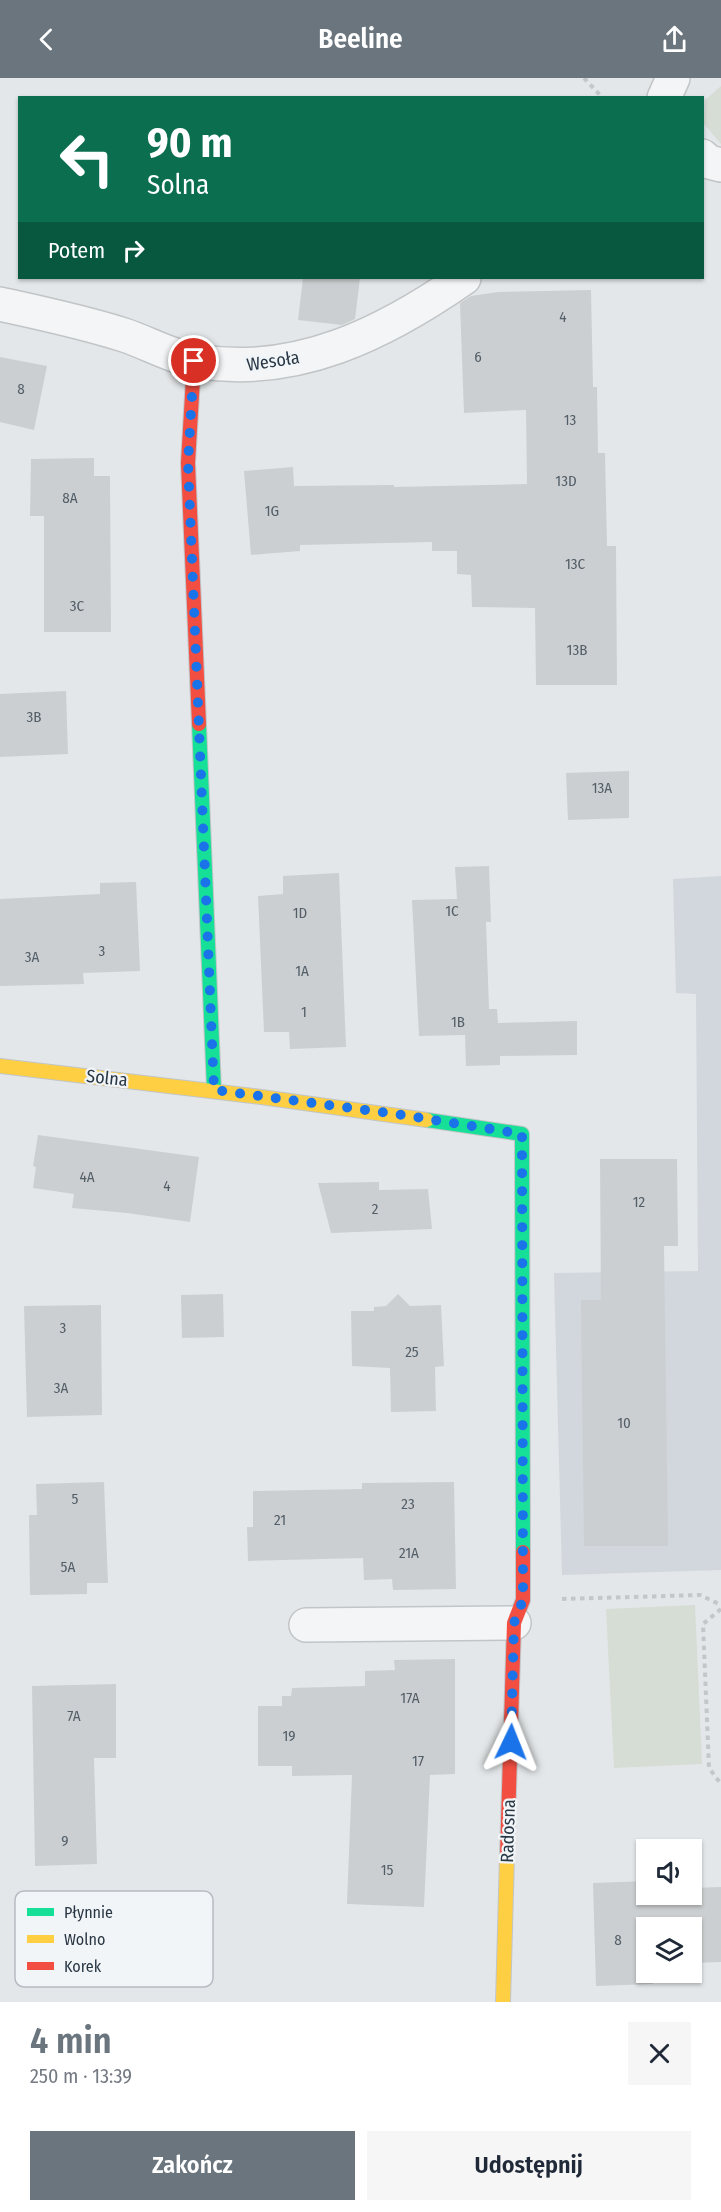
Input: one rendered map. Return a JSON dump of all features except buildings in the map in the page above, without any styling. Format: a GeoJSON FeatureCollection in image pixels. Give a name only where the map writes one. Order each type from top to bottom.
{"type":"FeatureCollection","features":[{"type":"Feature","properties":{"kind":"street"},"geometry":{"type":"LineString","coordinates":[[665,96],[673,78]]}},
{"type":"Feature","properties":{"kind":"street"},"geometry":{"type":"LineString","coordinates":[[704,158],[709,162],[721,165]]}},
{"type":"Feature","properties":{"kind":"street","name":"Wesoła"},"geometry":{"type":"LineString","coordinates":[[0,304],[124,335],[194,361],[238,366],[281,362],[333,349],[368,335],[462,279]]}},
{"type":"Feature","properties":{"kind":"street"},"geometry":{"type":"LineString","coordinates":[[194,361],[188,463],[214,1090]]}},
{"type":"Feature","properties":{"kind":"street","name":"Solna"},"geometry":{"type":"LineString","coordinates":[[0,1066],[214,1090],[396,1114],[522,1134]]}},
{"type":"Feature","properties":{"kind":"street","name":"Radosna"},"geometry":{"type":"LineString","coordinates":[[503,2002],[519,1612],[522,1134]]}},
{"type":"Feature","properties":{"kind":"street"},"geometry":{"type":"LineString","coordinates":[[306,1625],[519,1612]]}},
{"type":"Feature","properties":{"kind":"path"},"geometry":{"type":"LineString","coordinates":[[584,78],[601,96]]}},
{"type":"Feature","properties":{"kind":"path"},"geometry":{"type":"LineString","coordinates":[[519,1612],[700,1594],[721,1607],[703,1624],[709,1768],[721,1784]]}},
{"type":"Feature","properties":{"kind":"shaded area"},"geometry":{"type":"Polygon","coordinates":[[[721,86],[721,144],[704,124],[705,100],[721,86]]]}},
{"type":"Feature","properties":{"kind":"shaded area"},"geometry":{"type":"Polygon","coordinates":[[[721,876],[721,1570],[562,1575],[554,1273],[698,1271],[696,994],[676,993],[673,879],[721,876]]]}},
{"type":"Feature","properties":{"kind":"shaded area"},"geometry":{"type":"Polygon","coordinates":[[[695,1605],[702,1764],[614,1768],[606,1609],[695,1605]]]}},
{"type":"Feature","properties":{"kind":"traffic: fast"},"geometry":{"type":"LineString","coordinates":[[199,724],[214,1090]]}},
{"type":"Feature","properties":{"kind":"traffic: fast"},"geometry":{"type":"LineString","coordinates":[[427,1120],[522,1134],[523,1552]]}},
{"type":"Feature","properties":{"kind":"traffic: slow"},"geometry":{"type":"LineString","coordinates":[[0,1066],[261,1097],[427,1120]]}},
{"type":"Feature","properties":{"kind":"traffic: slow"},"geometry":{"type":"LineString","coordinates":[[503,2002],[507,1856]]}},
{"type":"Feature","properties":{"kind":"traffic: jam"},"geometry":{"type":"LineString","coordinates":[[194,361],[188,463],[199,724]]}},
{"type":"Feature","properties":{"kind":"traffic: jam"},"geometry":{"type":"LineString","coordinates":[[507,1856],[514,1623],[523,1600],[523,1552]]}},
{"type":"Feature","properties":{"kind":"route"},"geometry":{"type":"LineString","coordinates":[[194,361],[188,463],[214,1090],[396,1114],[522,1134],[523,1600],[514,1623],[511,1742]]}}]}
